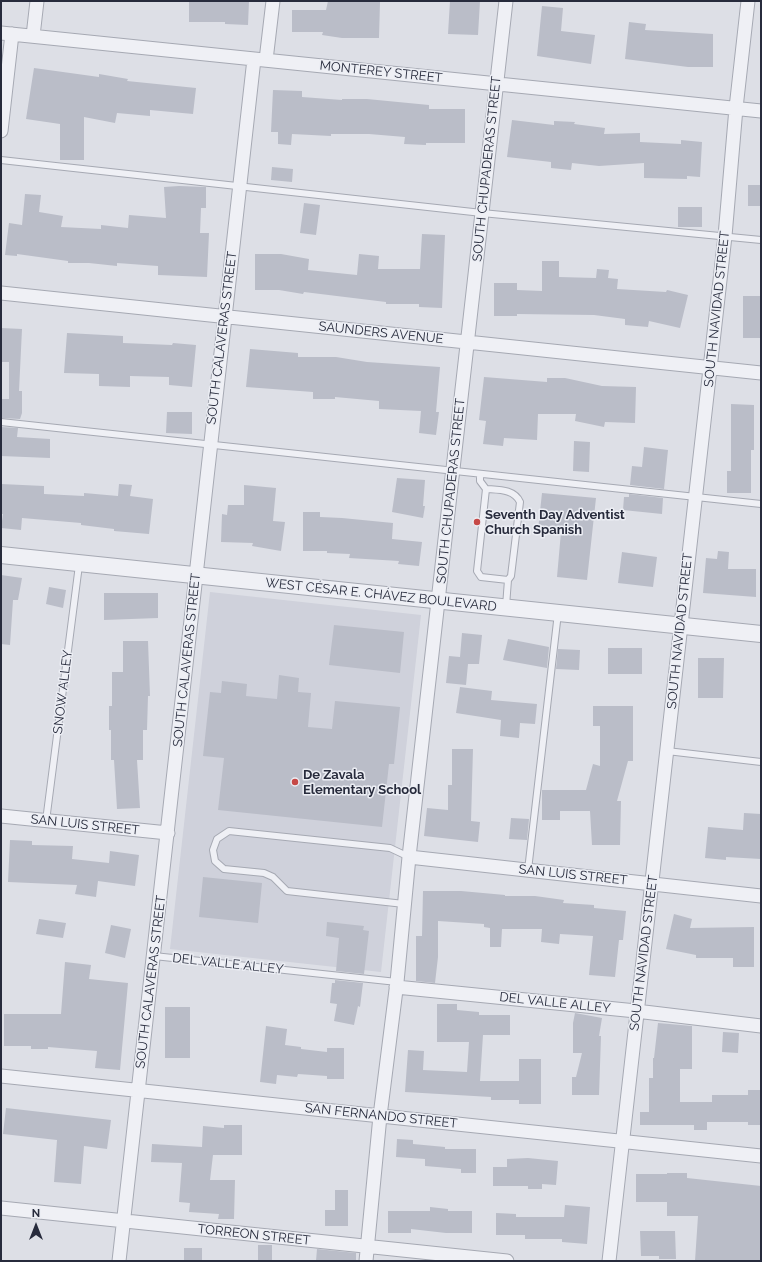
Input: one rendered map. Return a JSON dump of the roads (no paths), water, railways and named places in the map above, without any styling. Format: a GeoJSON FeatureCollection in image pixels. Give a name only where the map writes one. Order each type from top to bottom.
{"type":"FeatureCollection","features":[{"type":"Feature","properties":{"kind":"street"},"geometry":{"type":"LineString","coordinates":[[33,36],[37,1]]}},
{"type":"Feature","properties":{"kind":"street","name":"SOUTH CALAVERAS STREET"},"geometry":{"type":"LineString","coordinates":[[119,1261],[240,186],[260,59],[273,1]]}},
{"type":"Feature","properties":{"kind":"street","name":"SOUTH CHUPADERAS STREET"},"geometry":{"type":"LineString","coordinates":[[366,1261],[380,1116],[454,472],[506,1]]}},
{"type":"Feature","properties":{"kind":"street","name":"SOUTH NAVIDAD STREET"},"geometry":{"type":"LineString","coordinates":[[609,1261],[636,1011],[652,884],[725,236],[736,108],[748,1]]}},
{"type":"Feature","properties":{"kind":"street"},"geometry":{"type":"LineString","coordinates":[[1,131],[7,33]]}},
{"type":"Feature","properties":{"kind":"street","name":"MONTEREY STREET"},"geometry":{"type":"LineString","coordinates":[[7,33],[761,111]]}},
{"type":"Feature","properties":{"kind":"street","name":"SAUNDERS AVENUE"},"geometry":{"type":"LineString","coordinates":[[1,293],[761,373]]}},
{"type":"Feature","properties":{"kind":"street","name":"WEST CÉSAR E. CHÁVEZ BOULEVARD"},"geometry":{"type":"LineString","coordinates":[[1,555],[761,634]]}},
{"type":"Feature","properties":{"kind":"street","name":"SAN LUIS STREET"},"geometry":{"type":"LineString","coordinates":[[1,816],[46,822],[168,833]]}},
{"type":"Feature","properties":{"kind":"street","name":"SAN LUIS STREET"},"geometry":{"type":"LineString","coordinates":[[409,857],[761,896]]}},
{"type":"Feature","properties":{"kind":"street","name":"DEL VALLE ALLEY"},"geometry":{"type":"LineString","coordinates":[[396,984],[761,1026]]}},
{"type":"Feature","properties":{"kind":"street","name":"SAN FERNANDO STREET"},"geometry":{"type":"LineString","coordinates":[[1,1076],[761,1156]]}},
{"type":"Feature","properties":{"kind":"street","name":"TORREON STREET"},"geometry":{"type":"LineString","coordinates":[[1,1208],[507,1261]]}},
{"type":"Feature","properties":{"kind":"lane"},"geometry":{"type":"LineString","coordinates":[[1,160],[482,213],[761,240]]}},
{"type":"Feature","properties":{"kind":"lane"},"geometry":{"type":"LineString","coordinates":[[1,422],[454,472],[480,478],[761,504]]}},
{"type":"Feature","properties":{"kind":"lane"},"geometry":{"type":"LineString","coordinates":[[480,478],[486,489],[477,571],[481,578],[508,580]]}},
{"type":"Feature","properties":{"kind":"lane"},"geometry":{"type":"LineString","coordinates":[[486,489],[509,491],[517,495],[520,502],[511,576],[508,580],[506,608]]}},
{"type":"Feature","properties":{"kind":"lane","name":"SNOW ALLEY"},"geometry":{"type":"LineString","coordinates":[[46,822],[79,563]]}},
{"type":"Feature","properties":{"kind":"lane"},"geometry":{"type":"LineString","coordinates":[[528,870],[558,613]]}},
{"type":"Feature","properties":{"kind":"lane"},"geometry":{"type":"LineString","coordinates":[[667,751],[761,762]]}},
{"type":"Feature","properties":{"kind":"lane"},"geometry":{"type":"LineString","coordinates":[[404,904],[288,891],[273,877],[264,873],[224,869],[215,861],[213,850],[217,839],[229,831],[390,848],[409,857]]}},
{"type":"Feature","properties":{"kind":"lane","name":"DEL VALLE ALLEY"},"geometry":{"type":"LineString","coordinates":[[154,956],[396,984]]}},
{"type":"Feature","properties":{"kind":"place","name":"Seventh Day Adventist Church Spanish"},"geometry":{"type":"Point","coordinates":[477,522]}},
{"type":"Feature","properties":{"kind":"place","name":"De Zavala Elementary School"},"geometry":{"type":"Point","coordinates":[295,782]}}]}
